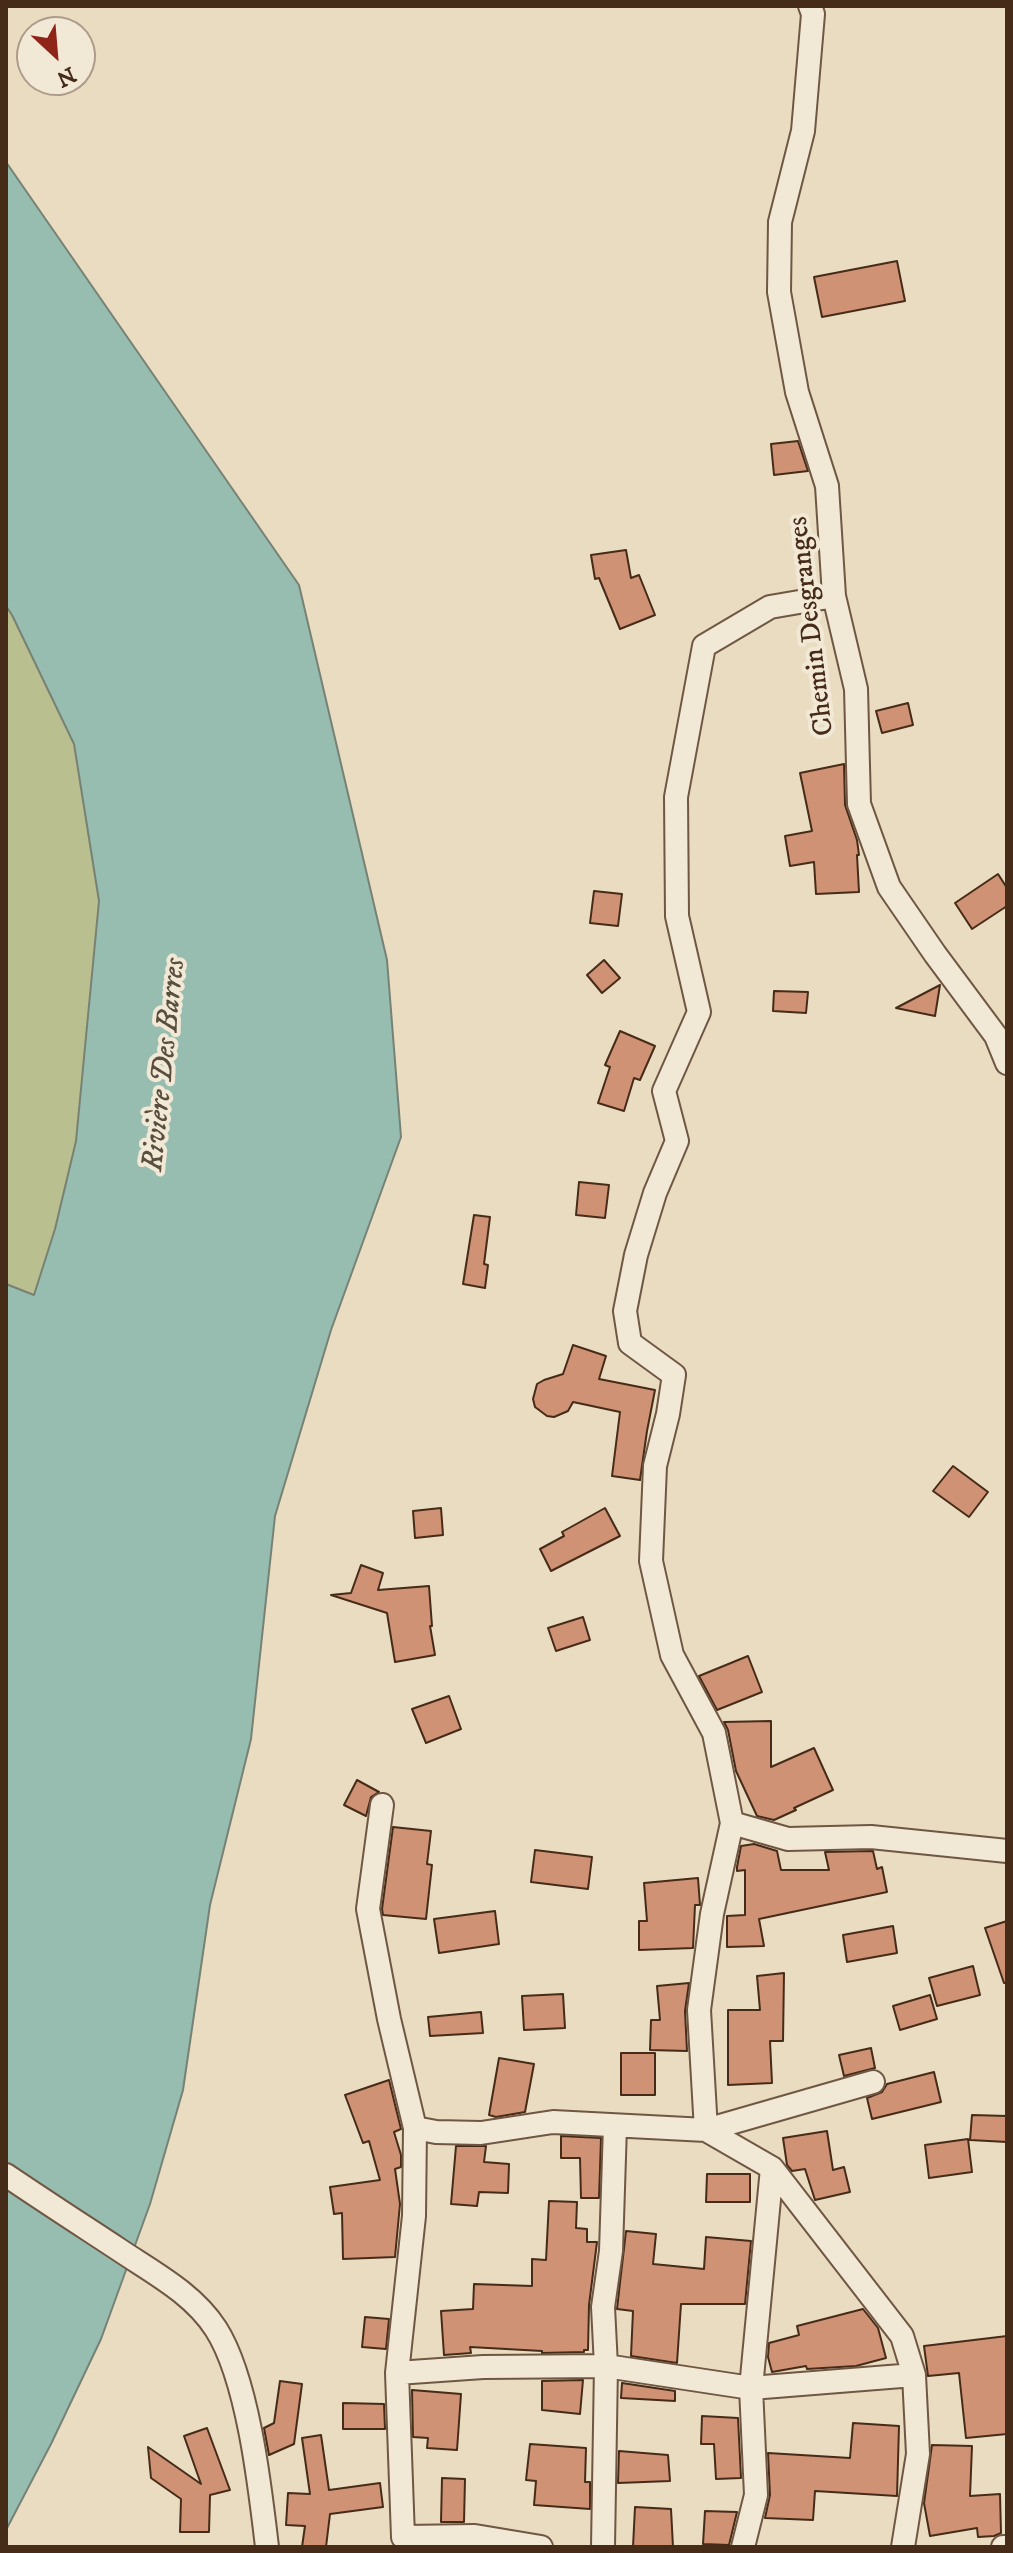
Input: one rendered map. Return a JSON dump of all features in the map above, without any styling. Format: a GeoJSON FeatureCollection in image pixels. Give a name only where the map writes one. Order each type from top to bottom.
{"type":"FeatureCollection","features":[{"type":"Feature","properties":{"kind":"street","name":"Chemin Desgranges"},"geometry":{"type":"LineString","coordinates":[[810,6],[813,14],[803,131],[780,222],[779,292],[797,392],[827,486],[834,596],[856,689],[859,804],[889,887],[996,1036],[1007,1063]]}},
{"type":"Feature","properties":{"kind":"street"},"geometry":{"type":"LineString","coordinates":[[706,2130],[699,2010],[712,1914],[732,1823],[714,1733],[672,1655],[651,1561],[655,1466],[674,1375],[630,1343],[625,1311],[636,1255],[655,1193],[677,1141],[664,1091],[699,1012],[677,916],[676,797],[704,646],[770,607],[834,596]]}},
{"type":"Feature","properties":{"kind":"street"},"geometry":{"type":"LineString","coordinates":[[382,1805],[368,1909],[389,2019],[415,2128],[414,2216],[397,2373],[403,2537],[475,2536],[541,2547]]}},
{"type":"Feature","properties":{"kind":"street"},"geometry":{"type":"LineString","coordinates":[[732,1823],[788,1839],[871,1837],[1007,1851]]}},
{"type":"Feature","properties":{"kind":"street"},"geometry":{"type":"LineString","coordinates":[[415,2128],[436,2132],[481,2133],[553,2122],[706,2130],[873,2082]]}},
{"type":"Feature","properties":{"kind":"street"},"geometry":{"type":"LineString","coordinates":[[603,2547],[606,2366],[603,2307],[611,2251],[615,2126]]}},
{"type":"Feature","properties":{"kind":"street"},"geometry":{"type":"LineString","coordinates":[[706,2130],[772,2168],[902,2336],[914,2375],[918,2454],[903,2547]]}},
{"type":"Feature","properties":{"kind":"street"},"geometry":{"type":"LineString","coordinates":[[743,2547],[756,2495],[751,2388],[772,2168]]}},
{"type":"Feature","properties":{"kind":"street"},"geometry":{"type":"LineString","coordinates":[[6,2175],[191,2299],[217,2330],[234,2367],[243,2401],[267,2547]]}},
{"type":"Feature","properties":{"kind":"street"},"geometry":{"type":"LineString","coordinates":[[397,2373],[483,2367],[606,2366],[751,2388],[914,2375]]}},
{"type":"Feature","properties":{"kind":"green space"},"geometry":{"type":"Polygon","coordinates":[[[6,606],[74,744],[99,901],[76,1141],[55,1230],[34,1295],[6,1284],[6,606]]]}},
{"type":"Feature","properties":{"kind":"water","name":"Rivière Des Barres"},"geometry":{"type":"Polygon","coordinates":[[[6,162],[299,585],[387,960],[401,1137],[331,1330],[275,1516],[251,1739],[210,1905],[183,2090],[150,2204],[101,2339],[6,2530],[6,1284],[34,1295],[55,1229],[76,1141],[99,901],[74,744],[6,606],[6,162]]]}},
{"type":"Feature","properties":{"kind":"building"},"geometry":{"type":"Polygon","coordinates":[[[897,261],[905,301],[822,317],[814,277],[897,261]]]}},
{"type":"Feature","properties":{"kind":"building"},"geometry":{"type":"Polygon","coordinates":[[[798,441],[808,471],[774,475],[771,444],[798,441]]]}},
{"type":"Feature","properties":{"kind":"building"},"geometry":{"type":"Polygon","coordinates":[[[626,550],[631,578],[639,575],[655,615],[620,629],[599,578],[595,579],[591,555],[626,550]]]}},
{"type":"Feature","properties":{"kind":"building"},"geometry":{"type":"Polygon","coordinates":[[[908,703],[913,725],[882,733],[876,711],[908,703]]]}},
{"type":"Feature","properties":{"kind":"building"},"geometry":{"type":"Polygon","coordinates":[[[844,764],[845,805],[859,855],[859,892],[816,894],[814,862],[790,866],[785,836],[812,831],[800,773],[844,764]]]}},
{"type":"Feature","properties":{"kind":"building"},"geometry":{"type":"Polygon","coordinates":[[[998,874],[1007,888],[1007,906],[972,929],[955,903],[998,874]]]}},
{"type":"Feature","properties":{"kind":"building"},"geometry":{"type":"Polygon","coordinates":[[[594,891],[622,894],[618,926],[590,923],[594,891]]]}},
{"type":"Feature","properties":{"kind":"building"},"geometry":{"type":"Polygon","coordinates":[[[604,960],[620,978],[602,993],[587,975],[604,960]]]}},
{"type":"Feature","properties":{"kind":"building"},"geometry":{"type":"Polygon","coordinates":[[[940,985],[935,1016],[896,1008],[940,985]]]}},
{"type":"Feature","properties":{"kind":"building"},"geometry":{"type":"Polygon","coordinates":[[[774,991],[808,992],[806,1013],[773,1011],[774,991]]]}},
{"type":"Feature","properties":{"kind":"building"},"geometry":{"type":"Polygon","coordinates":[[[620,1031],[655,1046],[640,1080],[634,1078],[624,1111],[598,1103],[610,1067],[605,1065],[620,1031]]]}},
{"type":"Feature","properties":{"kind":"building"},"geometry":{"type":"Polygon","coordinates":[[[579,1182],[609,1185],[605,1218],[576,1215],[579,1182]]]}},
{"type":"Feature","properties":{"kind":"building"},"geometry":{"type":"Polygon","coordinates":[[[474,1215],[490,1217],[484,1264],[488,1265],[485,1288],[463,1284],[474,1215]]]}},
{"type":"Feature","properties":{"kind":"building"},"geometry":{"type":"Polygon","coordinates":[[[573,1345],[606,1356],[599,1379],[655,1390],[640,1480],[612,1476],[620,1412],[573,1402],[568,1411],[554,1417],[535,1407],[533,1399],[537,1384],[563,1374],[573,1345]]]}},
{"type":"Feature","properties":{"kind":"building"},"geometry":{"type":"Polygon","coordinates":[[[953,1466],[988,1492],[969,1517],[933,1491],[953,1466]]]}},
{"type":"Feature","properties":{"kind":"building"},"geometry":{"type":"Polygon","coordinates":[[[441,1508],[443,1535],[415,1538],[413,1511],[441,1508]]]}},
{"type":"Feature","properties":{"kind":"building"},"geometry":{"type":"Polygon","coordinates":[[[605,1508],[620,1536],[551,1571],[540,1549],[564,1536],[562,1532],[605,1508]]]}},
{"type":"Feature","properties":{"kind":"building"},"geometry":{"type":"Polygon","coordinates":[[[361,1565],[383,1573],[378,1590],[429,1586],[430,1626],[435,1655],[395,1662],[387,1613],[331,1595],[351,1593],[361,1565]]]}},
{"type":"Feature","properties":{"kind":"building"},"geometry":{"type":"Polygon","coordinates":[[[583,1617],[590,1640],[556,1651],[548,1628],[583,1617]]]}},
{"type":"Feature","properties":{"kind":"building"},"geometry":{"type":"Polygon","coordinates":[[[748,1656],[762,1692],[717,1710],[699,1676],[748,1656]]]}},
{"type":"Feature","properties":{"kind":"building"},"geometry":{"type":"Polygon","coordinates":[[[449,1696],[461,1729],[426,1743],[412,1709],[449,1696]]]}},
{"type":"Feature","properties":{"kind":"building"},"geometry":{"type":"Polygon","coordinates":[[[771,1721],[771,1767],[814,1748],[833,1790],[774,1820],[757,1816],[736,1771],[724,1722],[771,1721]]]}},
{"type":"Feature","properties":{"kind":"building"},"geometry":{"type":"Polygon","coordinates":[[[357,1780],[379,1792],[371,1797],[366,1816],[344,1805],[357,1780]]]}},
{"type":"Feature","properties":{"kind":"building"},"geometry":{"type":"Polygon","coordinates":[[[393,1827],[431,1831],[427,1864],[432,1865],[426,1919],[383,1915],[393,1827]]]}},
{"type":"Feature","properties":{"kind":"building"},"geometry":{"type":"Polygon","coordinates":[[[754,1844],[777,1851],[781,1870],[829,1870],[825,1852],[873,1851],[877,1869],[882,1867],[887,1892],[759,1919],[764,1946],[727,1947],[727,1916],[745,1915],[745,1870],[737,1871],[741,1846],[754,1844]]]}},
{"type":"Feature","properties":{"kind":"building"},"geometry":{"type":"Polygon","coordinates":[[[535,1850],[592,1857],[588,1889],[531,1882],[535,1850]]]}},
{"type":"Feature","properties":{"kind":"building"},"geometry":{"type":"Polygon","coordinates":[[[698,1878],[700,1905],[695,1905],[693,1948],[639,1950],[639,1921],[647,1921],[644,1883],[698,1878]]]}},
{"type":"Feature","properties":{"kind":"building"},"geometry":{"type":"Polygon","coordinates":[[[495,1911],[499,1944],[439,1953],[434,1919],[495,1911]]]}},
{"type":"Feature","properties":{"kind":"building"},"geometry":{"type":"Polygon","coordinates":[[[1007,1921],[1007,1983],[1004,1983],[985,1928],[1007,1921]]]}},
{"type":"Feature","properties":{"kind":"building"},"geometry":{"type":"Polygon","coordinates":[[[893,1926],[897,1953],[847,1962],[843,1935],[893,1926]]]}},
{"type":"Feature","properties":{"kind":"building"},"geometry":{"type":"Polygon","coordinates":[[[973,1966],[980,1995],[937,2006],[929,1978],[973,1966]]]}},
{"type":"Feature","properties":{"kind":"building"},"geometry":{"type":"Polygon","coordinates":[[[784,1973],[783,2041],[770,2041],[772,2083],[728,2085],[728,2010],[760,2010],[757,1976],[784,1973]]]}},
{"type":"Feature","properties":{"kind":"building"},"geometry":{"type":"Polygon","coordinates":[[[689,1983],[685,2011],[687,2051],[650,2050],[651,2020],[660,2020],[657,1986],[689,1983]]]}},
{"type":"Feature","properties":{"kind":"building"},"geometry":{"type":"Polygon","coordinates":[[[563,1994],[565,2028],[524,2030],[522,1996],[563,1994]]]}},
{"type":"Feature","properties":{"kind":"building"},"geometry":{"type":"Polygon","coordinates":[[[930,1995],[937,2019],[900,2030],[893,2006],[930,1995]]]}},
{"type":"Feature","properties":{"kind":"building"},"geometry":{"type":"Polygon","coordinates":[[[481,2012],[483,2033],[430,2036],[428,2017],[481,2012]]]}},
{"type":"Feature","properties":{"kind":"building"},"geometry":{"type":"Polygon","coordinates":[[[871,2048],[875,2068],[844,2076],[839,2055],[871,2048]]]}},
{"type":"Feature","properties":{"kind":"building"},"geometry":{"type":"Polygon","coordinates":[[[621,2053],[655,2053],[655,2095],[621,2095],[621,2053]]]}},
{"type":"Feature","properties":{"kind":"building"},"geometry":{"type":"Polygon","coordinates":[[[499,2058],[534,2064],[525,2112],[496,2117],[489,2115],[499,2058]]]}},
{"type":"Feature","properties":{"kind":"building"},"geometry":{"type":"Polygon","coordinates":[[[934,2072],[941,2102],[872,2119],[867,2098],[882,2092],[887,2084],[934,2072]]]}},
{"type":"Feature","properties":{"kind":"building"},"geometry":{"type":"Polygon","coordinates":[[[389,2080],[401,2129],[394,2132],[401,2155],[401,2167],[395,2169],[400,2204],[395,2257],[343,2259],[342,2213],[334,2214],[330,2187],[380,2180],[369,2141],[363,2143],[345,2095],[389,2080]]]}},
{"type":"Feature","properties":{"kind":"building"},"geometry":{"type":"Polygon","coordinates":[[[972,2115],[1007,2116],[1007,2142],[970,2140],[972,2115]]]}},
{"type":"Feature","properties":{"kind":"building"},"geometry":{"type":"Polygon","coordinates":[[[827,2131],[833,2170],[844,2167],[850,2192],[815,2200],[805,2169],[792,2171],[787,2165],[783,2138],[827,2131]]]}},
{"type":"Feature","properties":{"kind":"building"},"geometry":{"type":"Polygon","coordinates":[[[561,2136],[601,2138],[599,2198],[581,2198],[580,2158],[561,2158],[561,2136]]]}},
{"type":"Feature","properties":{"kind":"building"},"geometry":{"type":"Polygon","coordinates":[[[968,2139],[972,2172],[929,2178],[925,2145],[968,2139]]]}},
{"type":"Feature","properties":{"kind":"building"},"geometry":{"type":"Polygon","coordinates":[[[456,2146],[486,2146],[484,2162],[509,2164],[508,2193],[479,2192],[477,2206],[451,2204],[456,2146]]]}},
{"type":"Feature","properties":{"kind":"building"},"geometry":{"type":"Polygon","coordinates":[[[707,2174],[750,2174],[750,2202],[706,2202],[707,2174]]]}},
{"type":"Feature","properties":{"kind":"building"},"geometry":{"type":"Polygon","coordinates":[[[549,2201],[577,2202],[576,2228],[587,2229],[587,2242],[597,2242],[589,2305],[588,2350],[542,2353],[470,2347],[471,2353],[444,2355],[441,2311],[473,2309],[474,2284],[532,2286],[532,2259],[546,2260],[549,2201]]]}},
{"type":"Feature","properties":{"kind":"building"},"geometry":{"type":"Polygon","coordinates":[[[626,2231],[656,2234],[653,2264],[704,2269],[706,2237],[751,2241],[745,2304],[681,2304],[677,2363],[631,2356],[633,2311],[617,2309],[626,2231]]]}},
{"type":"Feature","properties":{"kind":"building"},"geometry":{"type":"Polygon","coordinates":[[[863,2309],[878,2328],[886,2358],[856,2366],[807,2369],[806,2366],[772,2372],[768,2357],[769,2343],[799,2335],[797,2326],[863,2309]]]}},
{"type":"Feature","properties":{"kind":"building"},"geometry":{"type":"Polygon","coordinates":[[[365,2317],[389,2319],[386,2349],[362,2347],[365,2317]]]}},
{"type":"Feature","properties":{"kind":"building"},"geometry":{"type":"Polygon","coordinates":[[[1007,2336],[1007,2434],[966,2438],[959,2373],[928,2376],[924,2346],[1007,2336]]]}},
{"type":"Feature","properties":{"kind":"building"},"geometry":{"type":"Polygon","coordinates":[[[583,2380],[580,2414],[542,2410],[542,2381],[583,2380]]]}},
{"type":"Feature","properties":{"kind":"building"},"geometry":{"type":"Polygon","coordinates":[[[280,2381],[302,2384],[294,2444],[269,2455],[264,2428],[274,2423],[280,2381]]]}},
{"type":"Feature","properties":{"kind":"building"},"geometry":{"type":"Polygon","coordinates":[[[622,2383],[675,2391],[675,2401],[621,2398],[622,2383]]]}},
{"type":"Feature","properties":{"kind":"building"},"geometry":{"type":"Polygon","coordinates":[[[412,2390],[461,2394],[457,2450],[427,2448],[428,2438],[413,2437],[412,2390]]]}},
{"type":"Feature","properties":{"kind":"building"},"geometry":{"type":"Polygon","coordinates":[[[343,2403],[384,2404],[385,2429],[343,2429],[343,2403]]]}},
{"type":"Feature","properties":{"kind":"building"},"geometry":{"type":"Polygon","coordinates":[[[702,2416],[738,2418],[741,2478],[716,2479],[714,2444],[701,2444],[702,2416]]]}},
{"type":"Feature","properties":{"kind":"building"},"geometry":{"type":"Polygon","coordinates":[[[853,2423],[899,2426],[897,2496],[815,2491],[813,2520],[765,2518],[770,2495],[768,2453],[850,2458],[853,2423]]]}},
{"type":"Feature","properties":{"kind":"building"},"geometry":{"type":"Polygon","coordinates":[[[207,2428],[230,2490],[210,2495],[209,2532],[180,2532],[181,2499],[151,2478],[148,2447],[201,2484],[184,2436],[207,2428]]]}},
{"type":"Feature","properties":{"kind":"building"},"geometry":{"type":"Polygon","coordinates":[[[321,2435],[329,2490],[380,2483],[383,2507],[330,2514],[326,2547],[302,2547],[305,2526],[286,2525],[288,2493],[310,2494],[302,2438],[321,2435]]]}},
{"type":"Feature","properties":{"kind":"building"},"geometry":{"type":"Polygon","coordinates":[[[530,2444],[586,2448],[585,2482],[590,2482],[590,2509],[534,2505],[536,2481],[526,2480],[530,2444]]]}},
{"type":"Feature","properties":{"kind":"building"},"geometry":{"type":"Polygon","coordinates":[[[932,2445],[972,2446],[970,2496],[1000,2494],[1001,2533],[978,2537],[977,2528],[930,2536],[924,2503],[932,2445]]]}},
{"type":"Feature","properties":{"kind":"building"},"geometry":{"type":"Polygon","coordinates":[[[619,2451],[668,2455],[670,2481],[618,2483],[619,2451]]]}},
{"type":"Feature","properties":{"kind":"building"},"geometry":{"type":"Polygon","coordinates":[[[442,2478],[465,2479],[464,2522],[441,2522],[442,2478]]]}},
{"type":"Feature","properties":{"kind":"building"},"geometry":{"type":"Polygon","coordinates":[[[635,2507],[671,2509],[673,2547],[633,2547],[635,2507]]]}},
{"type":"Feature","properties":{"kind":"building"},"geometry":{"type":"Polygon","coordinates":[[[705,2511],[737,2512],[729,2545],[703,2544],[705,2511]]]}}]}
